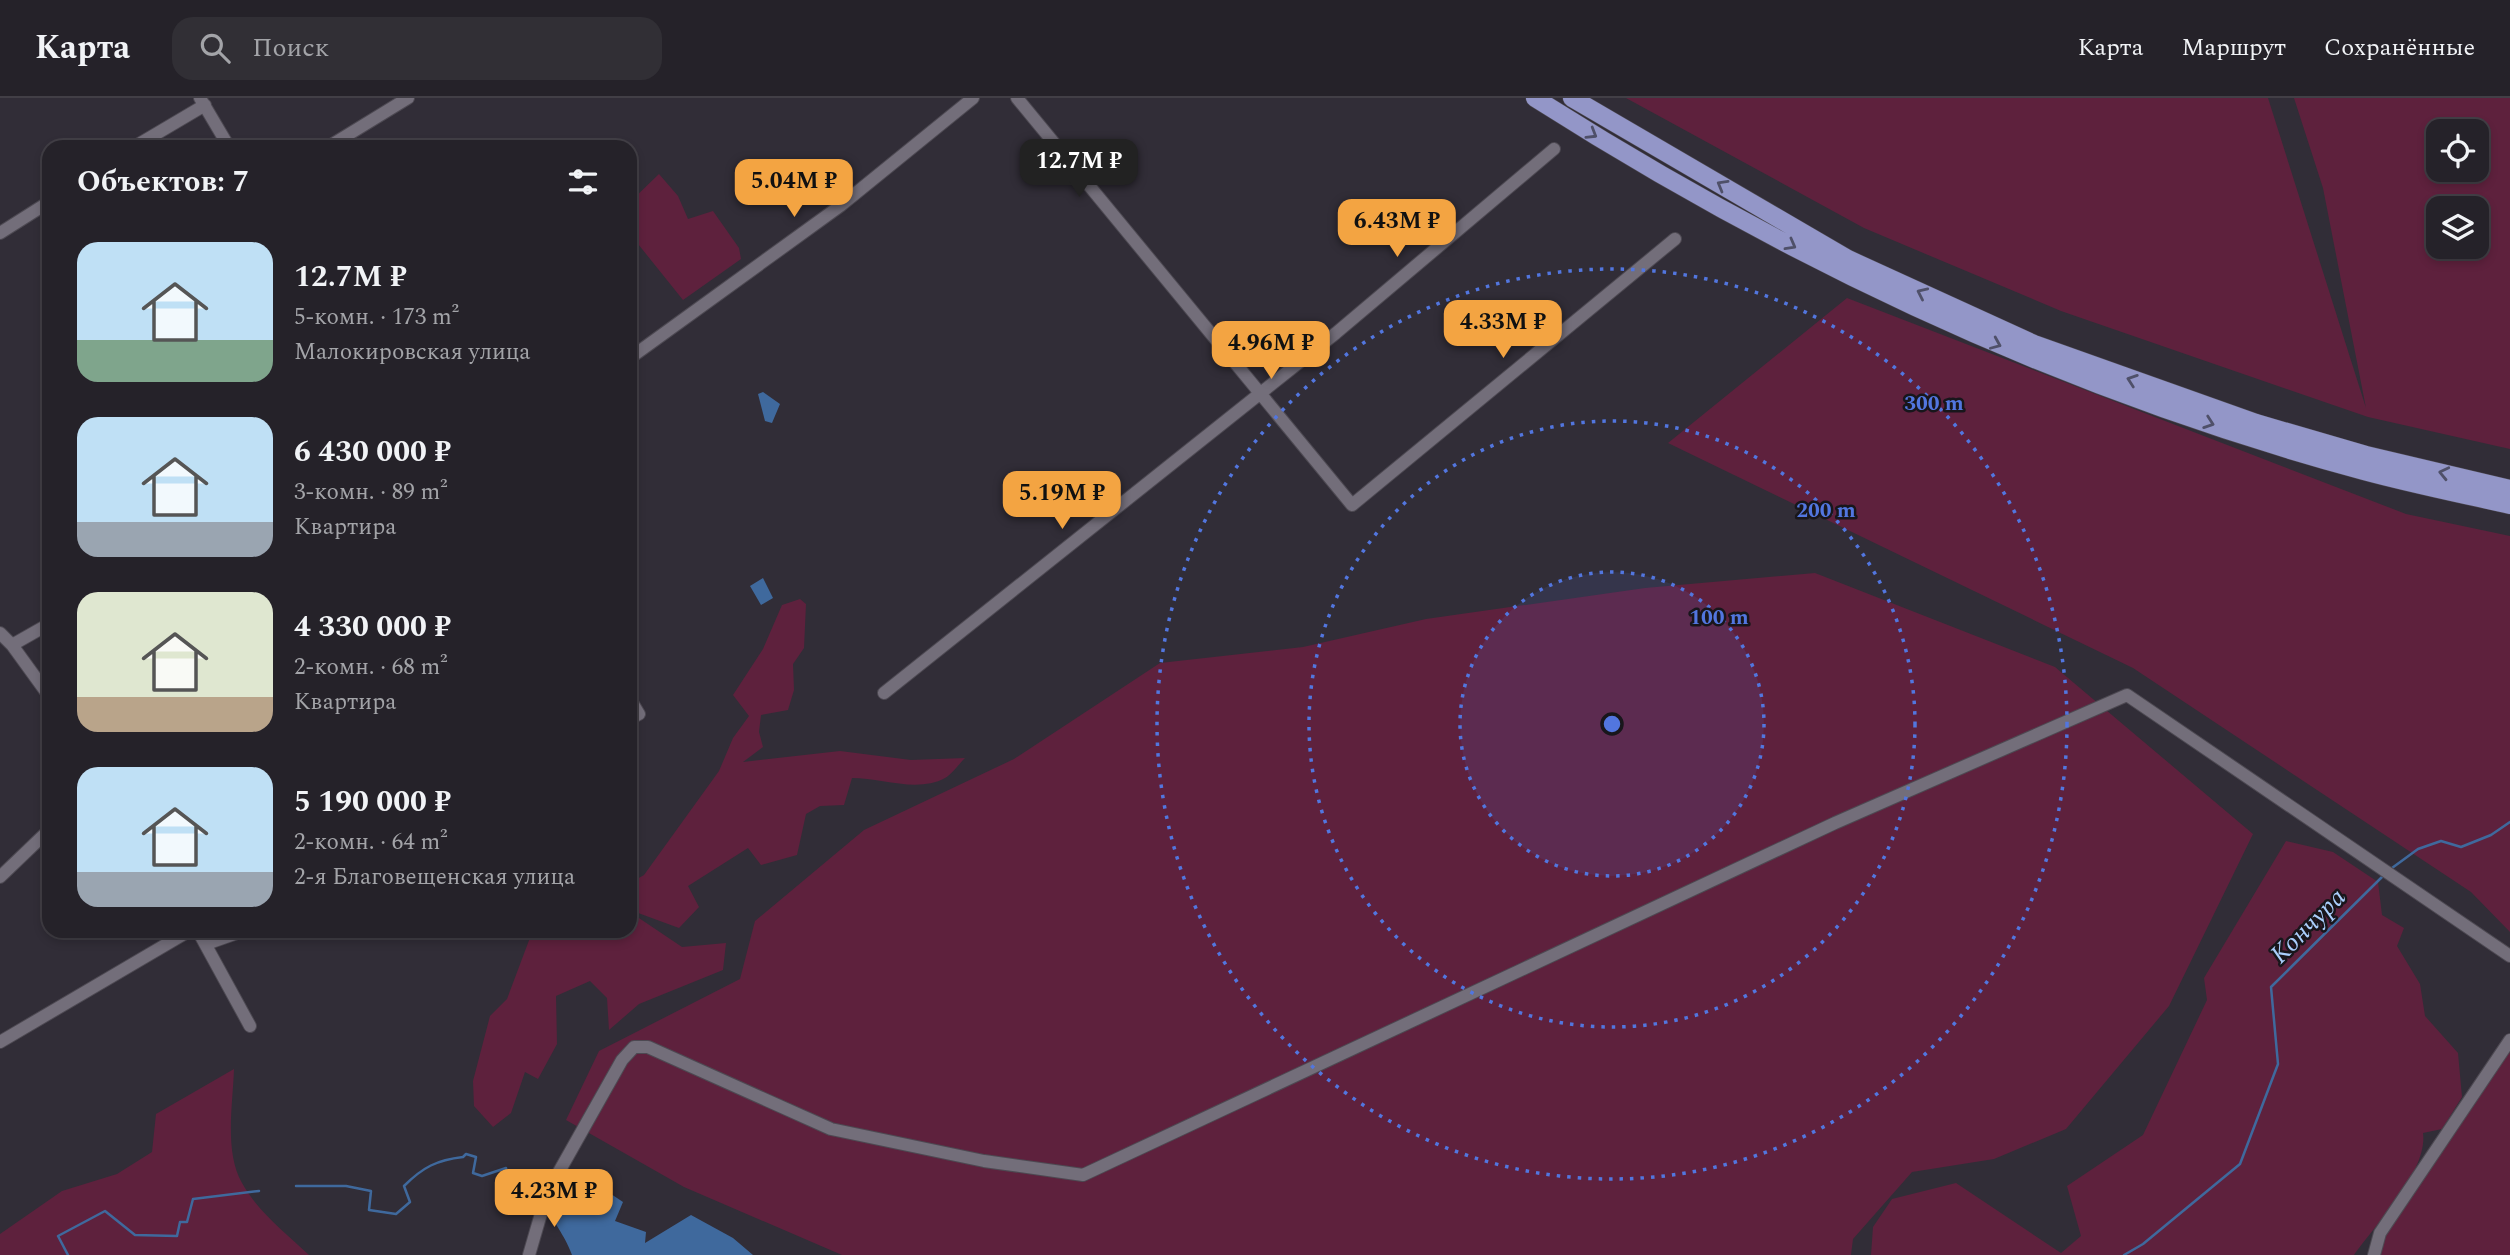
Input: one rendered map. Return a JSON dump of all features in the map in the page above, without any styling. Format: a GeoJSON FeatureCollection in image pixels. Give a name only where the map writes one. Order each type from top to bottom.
{"type":"FeatureCollection","features":[{"type":"Feature","properties":{"kind":"main road"},"geometry":{"type":"LineString","coordinates":[[1535,98],[1595,137],[1852,278],[1980,337],[2106,387],[2246,435],[2364,471],[2510,505]]}},
{"type":"Feature","properties":{"kind":"main road"},"geometry":{"type":"LineString","coordinates":[[1572,98],[1848,259],[2034,344],[2256,424],[2366,455],[2510,489]]}},
{"type":"Feature","properties":{"kind":"street"},"geometry":{"type":"LineString","coordinates":[[339,140],[408,98]]}},
{"type":"Feature","properties":{"kind":"street"},"geometry":{"type":"LineString","coordinates":[[637,353],[841,206],[973,98]]}},
{"type":"Feature","properties":{"kind":"street"},"geometry":{"type":"LineString","coordinates":[[1017,98],[1352,505],[1675,239]]}},
{"type":"Feature","properties":{"kind":"street"},"geometry":{"type":"LineString","coordinates":[[145,140],[202,102],[225,140]]}},
{"type":"Feature","properties":{"kind":"street"},"geometry":{"type":"LineString","coordinates":[[884,693],[1336,332],[1554,149]]}},
{"type":"Feature","properties":{"kind":"street"},"geometry":{"type":"LineString","coordinates":[[0,233],[42,206]]}},
{"type":"Feature","properties":{"kind":"street"},"geometry":{"type":"LineString","coordinates":[[12,645],[42,628]]}},
{"type":"Feature","properties":{"kind":"street"},"geometry":{"type":"LineString","coordinates":[[0,633],[42,686]]}},
{"type":"Feature","properties":{"kind":"street"},"geometry":{"type":"LineString","coordinates":[[529,1255],[553,1182],[622,1060],[634,1047],[648,1047],[831,1129],[984,1161],[1083,1175],[1835,823],[2127,695],[2510,956]]}},
{"type":"Feature","properties":{"kind":"street"},"geometry":{"type":"LineString","coordinates":[[0,877],[42,837]]}},
{"type":"Feature","properties":{"kind":"street"},"geometry":{"type":"LineString","coordinates":[[0,1041],[176,938]]}},
{"type":"Feature","properties":{"kind":"street"},"geometry":{"type":"LineString","coordinates":[[202,938],[250,1026]]}},
{"type":"Feature","properties":{"kind":"street"},"geometry":{"type":"LineString","coordinates":[[206,944],[223,938]]}},
{"type":"Feature","properties":{"kind":"street"},"geometry":{"type":"LineString","coordinates":[[2374,1255],[2380,1233],[2510,1040]]}},
{"type":"Feature","properties":{"kind":"shaded area"},"geometry":{"type":"Polygon","coordinates":[[[1626,98],[2268,98],[2366,408],[2323,188],[2294,98],[2510,98],[2510,449],[2368,417],[2061,311],[1864,228],[1626,98]]]}},
{"type":"Feature","properties":{"kind":"shaded area"},"geometry":{"type":"Polygon","coordinates":[[[659,174],[678,196],[688,219],[713,211],[739,248],[741,259],[683,300],[637,243],[637,195],[659,174]]]}},
{"type":"Feature","properties":{"kind":"shaded area"},"geometry":{"type":"Polygon","coordinates":[[[1847,298],[2406,514],[2510,536],[2510,932],[2471,892],[2133,668],[1668,443],[1847,298]]]}},
{"type":"Feature","properties":{"kind":"shaded area"},"geometry":{"type":"Polygon","coordinates":[[[1815,573],[2055,667],[2253,834],[2169,1006],[2066,1129],[1994,1159],[1912,1172],[1853,1239],[1851,1255],[842,1255],[684,1187],[566,1120],[599,1051],[740,979],[755,921],[864,830],[1014,759],[1160,663],[1303,647],[1426,619],[1645,588],[1815,573]]]}},
{"type":"Feature","properties":{"kind":"shaded area"},"geometry":{"type":"Polygon","coordinates":[[[800,599],[806,604],[804,648],[793,664],[794,690],[788,710],[761,715],[759,732],[763,747],[743,762],[840,751],[911,760],[965,758],[945,778],[923,784],[852,778],[844,805],[820,806],[806,814],[797,855],[761,865],[748,848],[688,886],[699,907],[679,928],[637,913],[637,879],[644,875],[719,771],[733,738],[749,716],[733,695],[763,649],[782,605],[800,599]]]}},
{"type":"Feature","properties":{"kind":"shaded area"},"geometry":{"type":"Polygon","coordinates":[[[2286,841],[2333,852],[2378,882],[2382,915],[2404,928],[2397,946],[2420,984],[2425,1016],[2458,1053],[2462,1097],[2442,1129],[2423,1133],[2422,1148],[2409,1180],[2354,1255],[1871,1255],[1873,1227],[1892,1199],[1956,1183],[2061,1253],[2081,1236],[2067,1186],[2143,1135],[2207,1000],[2204,978],[2286,841]]]}},
{"type":"Feature","properties":{"kind":"shaded area"},"geometry":{"type":"Polygon","coordinates":[[[637,917],[682,947],[726,943],[723,970],[639,1004],[609,1030],[607,998],[590,981],[556,996],[557,1044],[538,1079],[525,1072],[511,1113],[493,1127],[474,1106],[473,1081],[490,1016],[507,999],[530,938],[637,938],[637,917]]]}},
{"type":"Feature","properties":{"kind":"shaded area"},"geometry":{"type":"Polygon","coordinates":[[[2510,1040],[2510,1255],[2374,1255],[2380,1232],[2510,1040]]]}},
{"type":"Feature","properties":{"kind":"shaded area"},"geometry":{"type":"Polygon","coordinates":[[[234,1069],[231,1142],[236,1170],[256,1203],[309,1255],[0,1255],[0,1234],[62,1191],[117,1174],[152,1152],[156,1114],[234,1069]]]}},
{"type":"Feature","properties":{"kind":"water"},"geometry":{"type":"Polygon","coordinates":[[[763,392],[780,404],[772,423],[765,421],[758,394],[763,392]]]}},
{"type":"Feature","properties":{"kind":"water"},"geometry":{"type":"Polygon","coordinates":[[[763,578],[773,598],[761,605],[750,586],[763,578]]]}},
{"type":"Feature","properties":{"kind":"water"},"geometry":{"type":"Polygon","coordinates":[[[587,1178],[623,1202],[615,1221],[646,1232],[645,1243],[691,1215],[733,1238],[753,1255],[572,1255],[553,1213],[569,1182],[587,1178]]]}},
{"type":"Feature","properties":{"kind":"waterway","name":"Кончура"},"geometry":{"type":"LineString","coordinates":[[2392,868],[2418,849],[2441,841],[2461,847],[2491,835],[2510,822]]}},
{"type":"Feature","properties":{"kind":"waterway","name":"Кончура"},"geometry":{"type":"LineString","coordinates":[[2124,1255],[2143,1244],[2240,1164],[2278,1064],[2271,987],[2384,875]]}},
{"type":"Feature","properties":{"kind":"waterway","name":"Кончура"},"geometry":{"type":"LineString","coordinates":[[296,1186],[346,1186],[371,1191],[369,1210],[396,1214],[410,1202],[404,1186],[411,1179],[424,1169],[466,1154],[476,1157],[473,1173],[482,1176],[506,1168],[509,1184],[536,1190]]}},
{"type":"Feature","properties":{"kind":"waterway","name":"Кончура"},"geometry":{"type":"LineString","coordinates":[[68,1255],[58,1236],[105,1211],[135,1235],[177,1236],[180,1222],[187,1222],[193,1199],[259,1191]]}}]}
